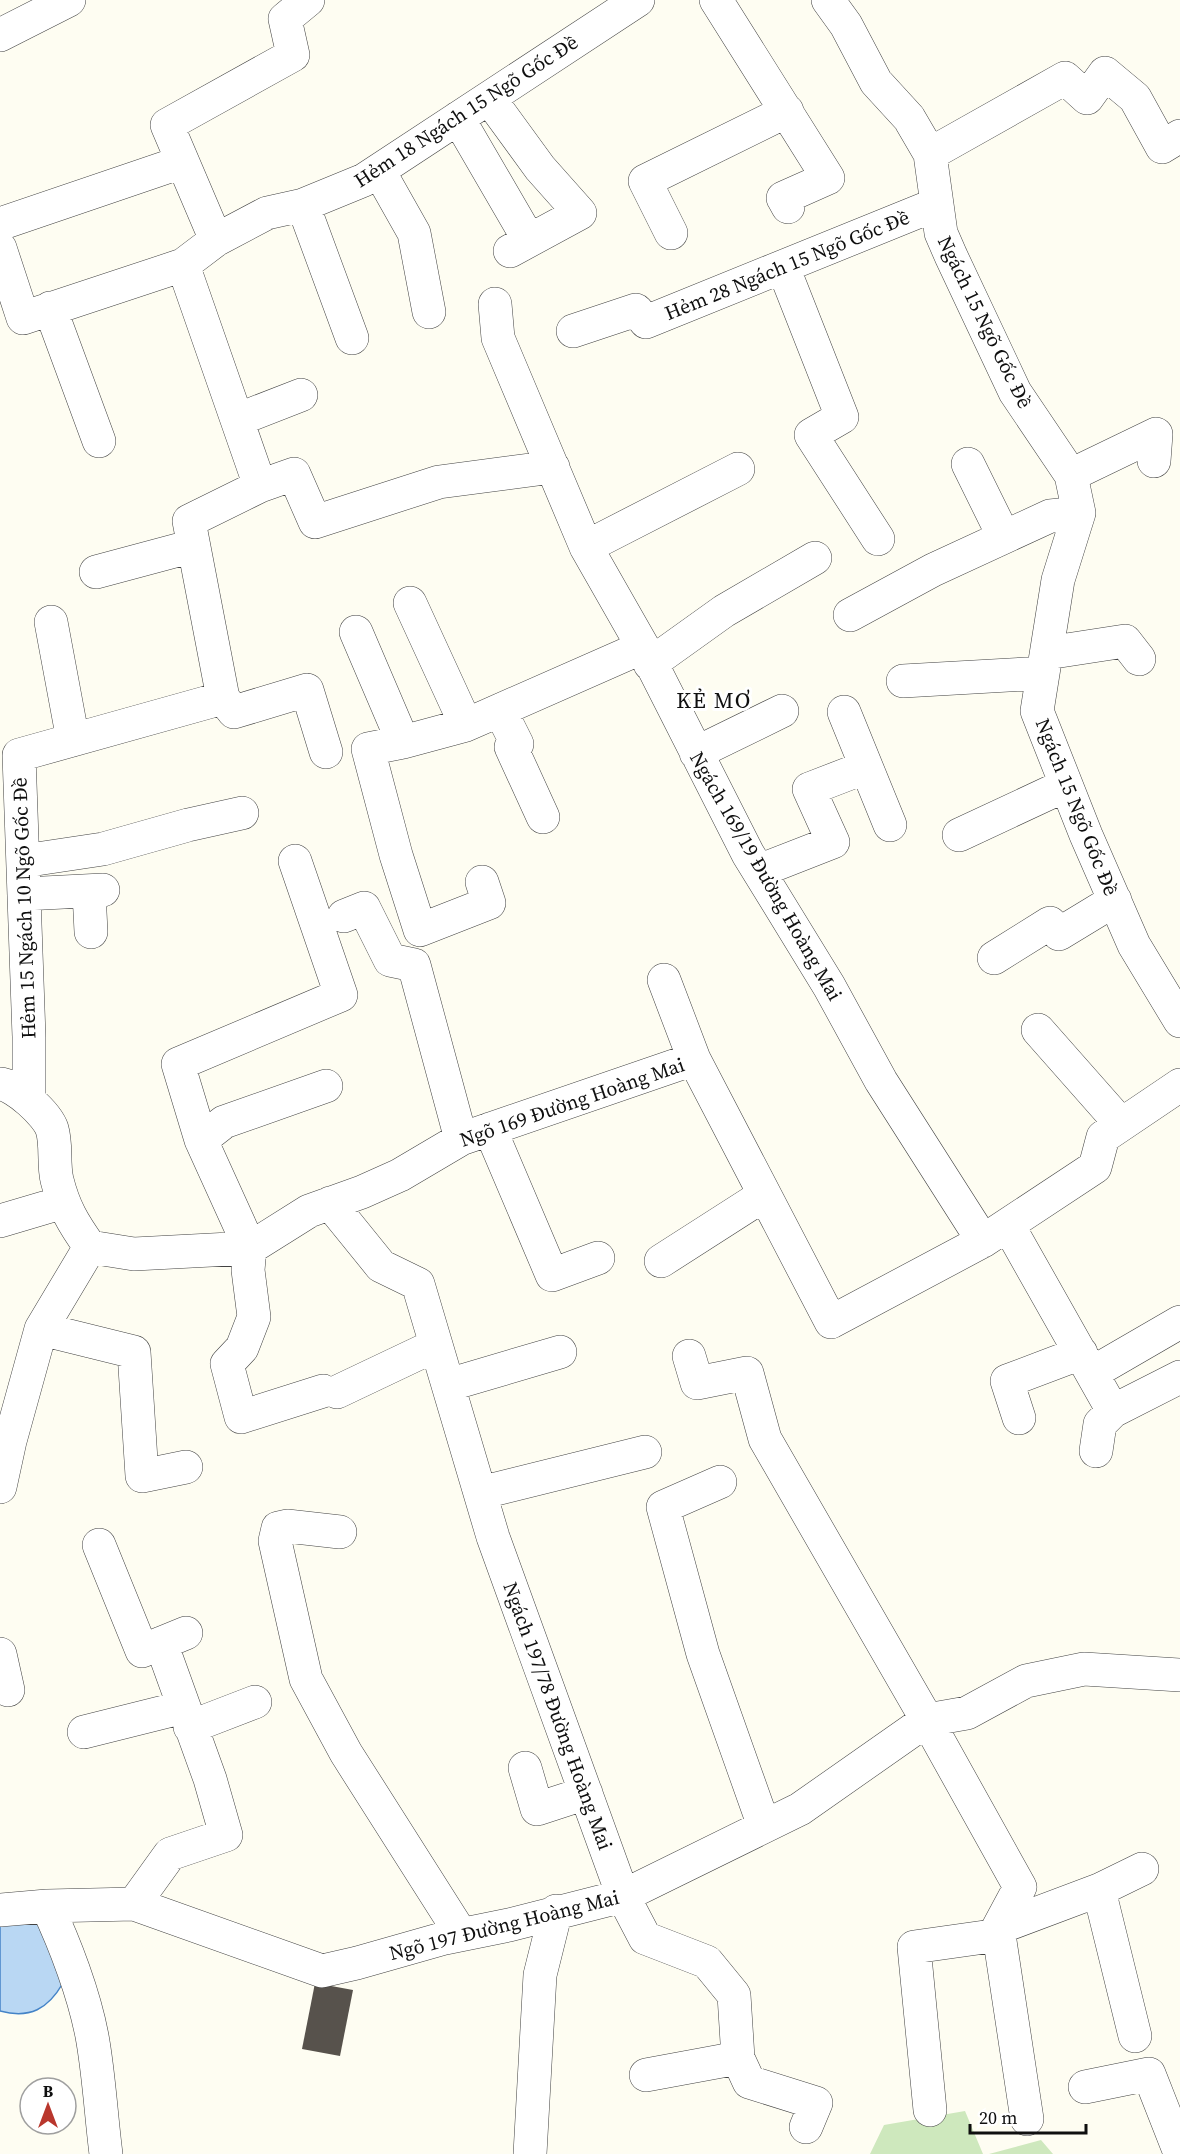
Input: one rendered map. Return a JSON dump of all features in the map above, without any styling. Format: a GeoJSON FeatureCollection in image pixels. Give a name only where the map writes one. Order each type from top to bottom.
{"type":"FeatureCollection","features":[{"type":"Feature","properties":{"kind":"lane"},"geometry":{"type":"LineString","coordinates":[[0,35],[69,0]]}},
{"type":"Feature","properties":{"kind":"lane","name":"Hẻm 18 Ngách 15 Ngõ Gốc Đề"},"geometry":{"type":"LineString","coordinates":[[37,313],[183,265],[216,240],[267,213],[303,205],[364,180],[638,0]]}},
{"type":"Feature","properties":{"kind":"lane"},"geometry":{"type":"LineString","coordinates":[[716,0],[828,178],[783,198],[788,207]]}},
{"type":"Feature","properties":{"kind":"lane","name":"Ngách 15 Ngõ Gốc Đề"},"geometry":{"type":"LineString","coordinates":[[828,0],[846,25],[876,82],[909,118],[930,154],[941,233],[951,256],[1015,392],[1071,475],[1080,513],[1058,580],[1037,711],[1134,945],[1180,1021]]}},
{"type":"Feature","properties":{"kind":"lane"},"geometry":{"type":"LineString","coordinates":[[216,240],[166,125],[293,55],[289,6]]}},
{"type":"Feature","properties":{"kind":"lane"},"geometry":{"type":"LineString","coordinates":[[930,154],[1065,78],[1087,98],[1105,73],[1135,98],[1162,147],[1180,136]]}},
{"type":"Feature","properties":{"kind":"lane"},"geometry":{"type":"LineString","coordinates":[[458,118],[520,245],[580,213],[540,168],[489,98]]}},
{"type":"Feature","properties":{"kind":"lane"},"geometry":{"type":"LineString","coordinates":[[671,234],[645,181],[787,111]]}},
{"type":"Feature","properties":{"kind":"lane"},"geometry":{"type":"LineString","coordinates":[[0,224],[182,162]]}},
{"type":"Feature","properties":{"kind":"lane"},"geometry":{"type":"LineString","coordinates":[[379,171],[414,233],[429,312]]}},
{"type":"Feature","properties":{"kind":"lane","name":"Hẻm 28 Ngách 15 Ngõ Gốc Đề"},"geometry":{"type":"LineString","coordinates":[[573,331],[636,310],[646,322],[937,204]]}},
{"type":"Feature","properties":{"kind":"lane"},"geometry":{"type":"LineString","coordinates":[[303,205],[352,338]]}},
{"type":"Feature","properties":{"kind":"lane"},"geometry":{"type":"LineString","coordinates":[[0,248],[37,313],[99,441]]}},
{"type":"Feature","properties":{"kind":"lane"},"geometry":{"type":"LineString","coordinates":[[183,265],[260,486]]}},
{"type":"Feature","properties":{"kind":"lane"},"geometry":{"type":"LineString","coordinates":[[783,267],[842,417],[811,435],[878,539]]}},
{"type":"Feature","properties":{"kind":"lane","name":"Ngách 169/19 Đường Hoàng Mai"},"geometry":{"type":"LineString","coordinates":[[495,304],[498,338],[586,547],[647,655],[759,871],[829,986],[881,1081],[996,1233],[1087,1363],[1113,1411]]}},
{"type":"Feature","properties":{"kind":"lane"},"geometry":{"type":"LineString","coordinates":[[237,420],[301,396]]}},
{"type":"Feature","properties":{"kind":"lane"},"geometry":{"type":"LineString","coordinates":[[1071,475],[1156,434],[1154,461]]}},
{"type":"Feature","properties":{"kind":"lane"},"geometry":{"type":"LineString","coordinates":[[968,464],[1004,537]]}},
{"type":"Feature","properties":{"kind":"lane"},"geometry":{"type":"LineString","coordinates":[[326,752],[307,690],[234,712],[223,698],[189,521],[260,486],[294,474],[315,522],[439,482],[553,467]]}},
{"type":"Feature","properties":{"kind":"lane"},"geometry":{"type":"LineString","coordinates":[[586,547],[738,469]]}},
{"type":"Feature","properties":{"kind":"lane"},"geometry":{"type":"LineString","coordinates":[[850,615],[933,570],[1050,516],[1080,513]]}},
{"type":"Feature","properties":{"kind":"lane"},"geometry":{"type":"LineString","coordinates":[[96,572],[193,546]]}},
{"type":"Feature","properties":{"kind":"lane"},"geometry":{"type":"LineString","coordinates":[[598,1258],[552,1275],[476,1134],[414,965],[420,930],[396,855],[368,749],[465,725],[647,655],[815,558]]}},
{"type":"Feature","properties":{"kind":"lane"},"geometry":{"type":"LineString","coordinates":[[410,603],[465,725]]}},
{"type":"Feature","properties":{"kind":"lane"},"geometry":{"type":"LineString","coordinates":[[51,622],[73,741]]}},
{"type":"Feature","properties":{"kind":"lane"},"geometry":{"type":"LineString","coordinates":[[356,632],[403,742]]}},
{"type":"Feature","properties":{"kind":"lane"},"geometry":{"type":"LineString","coordinates":[[903,681],[1045,663],[1125,641],[1138,658]]}},
{"type":"Feature","properties":{"kind":"lane","name":"Hẻm 15 Ngách 10 Ngõ Gốc Đề"},"geometry":{"type":"LineString","coordinates":[[29,1099],[19,755],[223,698]]}},
{"type":"Feature","properties":{"kind":"lane"},"geometry":{"type":"LineString","coordinates":[[500,710],[517,744],[511,747],[543,817]]}},
{"type":"Feature","properties":{"kind":"lane"},"geometry":{"type":"LineString","coordinates":[[696,753],[782,711]]}},
{"type":"Feature","properties":{"kind":"lane"},"geometry":{"type":"LineString","coordinates":[[844,712],[890,825]]}},
{"type":"Feature","properties":{"kind":"lane"},"geometry":{"type":"LineString","coordinates":[[759,871],[833,842],[809,789],[866,766]]}},
{"type":"Feature","properties":{"kind":"lane"},"geometry":{"type":"LineString","coordinates":[[959,835],[1066,785]]}},
{"type":"Feature","properties":{"kind":"lane"},"geometry":{"type":"LineString","coordinates":[[23,861],[103,849],[188,825],[242,813]]}},
{"type":"Feature","properties":{"kind":"lane"},"geometry":{"type":"LineString","coordinates":[[295,861],[341,995],[178,1064],[201,1140],[249,1248],[248,1270],[254,1317],[242,1348],[227,1364],[241,1417],[330,1392],[436,1345]]}},
{"type":"Feature","properties":{"kind":"lane"},"geometry":{"type":"LineString","coordinates":[[420,930],[489,903],[482,882]]}},
{"type":"Feature","properties":{"kind":"lane"},"geometry":{"type":"LineString","coordinates":[[24,894],[96,891],[91,932]]}},
{"type":"Feature","properties":{"kind":"lane"},"geometry":{"type":"LineString","coordinates":[[994,958],[1050,923],[1059,934],[1115,900]]}},
{"type":"Feature","properties":{"kind":"lane"},"geometry":{"type":"LineString","coordinates":[[344,916],[364,908],[390,960],[414,965]]}},
{"type":"Feature","properties":{"kind":"lane"},"geometry":{"type":"LineString","coordinates":[[664,980],[694,1059]]}},
{"type":"Feature","properties":{"kind":"lane"},"geometry":{"type":"LineString","coordinates":[[1038,1030],[1121,1124]]}},
{"type":"Feature","properties":{"kind":"lane","name":"Ngõ 169 Đường Hoàng Mai"},"geometry":{"type":"LineString","coordinates":[[90,1247],[134,1254],[249,1248],[309,1211],[400,1175],[476,1134],[694,1059],[831,1323],[996,1233],[1095,1167],[1103,1137],[1180,1085]]}},
{"type":"Feature","properties":{"kind":"lane"},"geometry":{"type":"LineString","coordinates":[[0,1084],[5,1084],[29,1099],[51,1127],[56,1178],[69,1216],[90,1247],[41,1329],[2,1466]]}},
{"type":"Feature","properties":{"kind":"lane"},"geometry":{"type":"LineString","coordinates":[[201,1140],[224,1122],[327,1086]]}},
{"type":"Feature","properties":{"kind":"lane"},"geometry":{"type":"LineString","coordinates":[[661,1261],[764,1195]]}},
{"type":"Feature","properties":{"kind":"lane"},"geometry":{"type":"LineString","coordinates":[[0,1221],[64,1202]]}},
{"type":"Feature","properties":{"kind":"lane","name":"Ngách 197/78 Đường Hoàng Mai"},"geometry":{"type":"LineString","coordinates":[[330,1203],[381,1266],[418,1284],[493,1537],[623,1896],[645,1938],[706,1962],[734,1995],[738,2058]]}},
{"type":"Feature","properties":{"kind":"lane"},"geometry":{"type":"LineString","coordinates":[[1019,1418],[1007,1381],[1087,1363],[1180,1322]]}},
{"type":"Feature","properties":{"kind":"lane"},"geometry":{"type":"LineString","coordinates":[[41,1329],[134,1352],[141,1476],[186,1467]]}},
{"type":"Feature","properties":{"kind":"lane"},"geometry":{"type":"LineString","coordinates":[[448,1385],[560,1352]]}},
{"type":"Feature","properties":{"kind":"lane"},"geometry":{"type":"LineString","coordinates":[[689,1356],[697,1383],[747,1373],[765,1439],[1020,1887],[998,1931],[1027,2119]]}},
{"type":"Feature","properties":{"kind":"lane"},"geometry":{"type":"LineString","coordinates":[[1096,1451],[1100,1424],[1113,1411],[1180,1377]]}},
{"type":"Feature","properties":{"kind":"lane"},"geometry":{"type":"LineString","coordinates":[[480,1493],[645,1452]]}},
{"type":"Feature","properties":{"kind":"lane"},"geometry":{"type":"LineString","coordinates":[[720,1482],[663,1507],[703,1654],[764,1826]]}},
{"type":"Feature","properties":{"kind":"lane"},"geometry":{"type":"LineString","coordinates":[[340,1532],[287,1526],[278,1528],[274,1541],[306,1679],[346,1753],[461,1934]]}},
{"type":"Feature","properties":{"kind":"lane"},"geometry":{"type":"LineString","coordinates":[[99,1545],[141,1651],[173,1638],[187,1717],[210,1779],[226,1835],[170,1854],[134,1904]]}},
{"type":"Feature","properties":{"kind":"lane"},"geometry":{"type":"LineString","coordinates":[[0,1654],[8,1690]]}},
{"type":"Feature","properties":{"kind":"lane","name":"Ngõ 197 Đường Hoàng Mai"},"geometry":{"type":"LineString","coordinates":[[0,1910],[47,1906],[134,1904],[322,1971],[461,1934],[509,1925],[556,1911],[623,1896],[800,1809],[927,1720],[967,1713],[1026,1682],[1084,1669],[1180,1675]]}},
{"type":"Feature","properties":{"kind":"lane"},"geometry":{"type":"LineString","coordinates":[[84,1732],[187,1717],[255,1702]]}},
{"type":"Feature","properties":{"kind":"lane"},"geometry":{"type":"LineString","coordinates":[[525,1768],[537,1809],[586,1793]]}},
{"type":"Feature","properties":{"kind":"lane"},"geometry":{"type":"LineString","coordinates":[[930,2110],[914,1947],[998,1931],[1099,1890],[1142,1869]]}},
{"type":"Feature","properties":{"kind":"lane"},"geometry":{"type":"LineString","coordinates":[[1099,1890],[1135,2036]]}},
{"type":"Feature","properties":{"kind":"lane"},"geometry":{"type":"LineString","coordinates":[[47,1906],[70,1963],[91,2035],[106,2154]]}},
{"type":"Feature","properties":{"kind":"lane"},"geometry":{"type":"LineString","coordinates":[[530,2154],[540,1975],[556,1911]]}},
{"type":"Feature","properties":{"kind":"lane"},"geometry":{"type":"LineString","coordinates":[[646,2075],[738,2058],[749,2082],[816,2103],[806,2127]]}},
{"type":"Feature","properties":{"kind":"lane"},"geometry":{"type":"LineString","coordinates":[[1085,2087],[1149,2074],[1174,2118],[1180,2153]]}},
{"type":"Feature","properties":{"kind":"green space"},"geometry":{"type":"Polygon","coordinates":[[[965,2111],[983,2154],[870,2154],[884,2125],[965,2111]]]}},
{"type":"Feature","properties":{"kind":"green space"},"geometry":{"type":"Polygon","coordinates":[[[1041,2140],[1053,2154],[989,2154],[1041,2140]]]}},
{"type":"Feature","properties":{"kind":"water"},"geometry":{"type":"Polygon","coordinates":[[[16,1917],[46,1926],[63,1983],[44,2005],[29,2013],[20,2014],[0,2011],[0,1920],[16,1917]]]}},
{"type":"Feature","properties":{"kind":"building"},"geometry":{"type":"Polygon","coordinates":[[[315,1983],[353,1990],[340,2056],[302,2049],[315,1983]]]}},
{"type":"Feature","properties":{"kind":"district","name":"KẺ MƠ"},"geometry":{"type":"Point","coordinates":[714,700]}}]}
